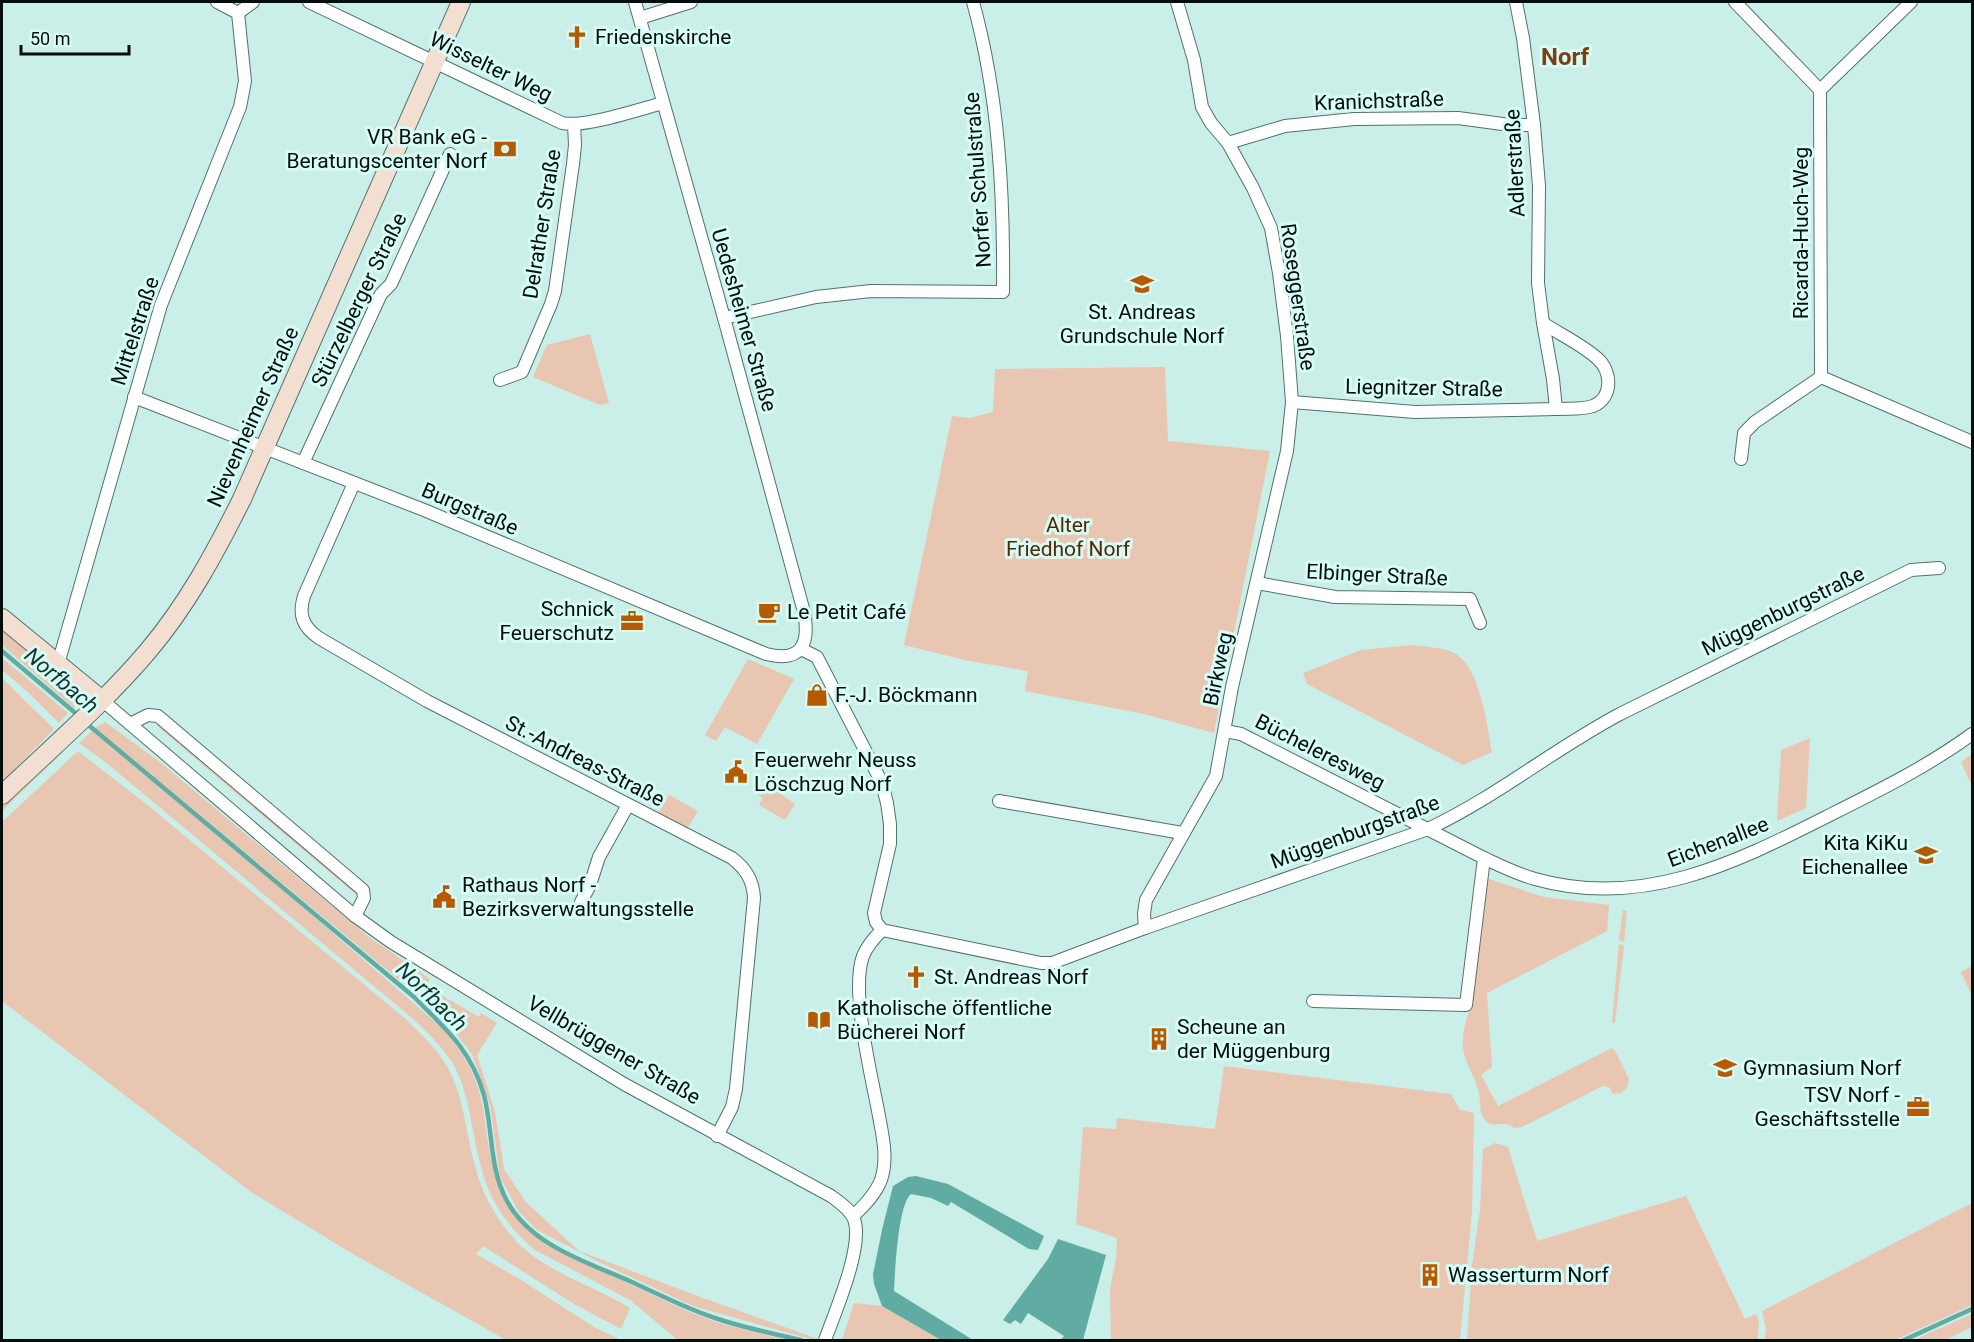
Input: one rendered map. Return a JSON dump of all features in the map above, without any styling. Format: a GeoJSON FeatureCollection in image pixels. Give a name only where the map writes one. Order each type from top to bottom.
{"type":"FeatureCollection","features":[{"type":"Feature","properties":{"kind":"main road","name":"Nievenheimer Straße"},"geometry":{"type":"LineString","coordinates":[[2,795],[102,700],[148,651],[186,601],[220,543],[264,449],[461,2]]}},
{"type":"Feature","properties":{"kind":"main road","name":"Vellbrüggener Straße"},"geometry":{"type":"LineString","coordinates":[[2,618],[102,700]]}},
{"type":"Feature","properties":{"kind":"street"},"geometry":{"type":"LineString","coordinates":[[217,2],[238,13],[253,2]]}},
{"type":"Feature","properties":{"kind":"street","name":"Wisselter Weg"},"geometry":{"type":"LineString","coordinates":[[309,2],[552,118],[573,124]]}},
{"type":"Feature","properties":{"kind":"street","name":"Uedesheimer Straße"},"geometry":{"type":"LineString","coordinates":[[635,2],[804,612],[806,633],[796,652]]}},
{"type":"Feature","properties":{"kind":"street"},"geometry":{"type":"LineString","coordinates":[[640,18],[691,2]]}},
{"type":"Feature","properties":{"kind":"street","name":"Norfer Schulstraße"},"geometry":{"type":"LineString","coordinates":[[724,318],[806,299],[871,291],[1003,292],[1004,220],[999,143],[989,68],[973,2]]}},
{"type":"Feature","properties":{"kind":"street","name":"Roseggerstraße"},"geometry":{"type":"LineString","coordinates":[[1177,2],[1192,50],[1202,107],[1211,123],[1228,143],[1253,188],[1271,228],[1287,336],[1292,402]]}},
{"type":"Feature","properties":{"kind":"street","name":"Adlerstraße"},"geometry":{"type":"LineString","coordinates":[[1516,2],[1534,125],[1539,186],[1538,283],[1543,323]]}},
{"type":"Feature","properties":{"kind":"street"},"geometry":{"type":"LineString","coordinates":[[1734,2],[1820,90],[1911,2]]}},
{"type":"Feature","properties":{"kind":"street","name":"Mittelstraße"},"geometry":{"type":"LineString","coordinates":[[58,664],[161,305],[240,107],[245,81],[238,13]]}},
{"type":"Feature","properties":{"kind":"street","name":"Ricarda-Huch-Weg"},"geometry":{"type":"LineString","coordinates":[[1820,90],[1821,377]]}},
{"type":"Feature","properties":{"kind":"street"},"geometry":{"type":"LineString","coordinates":[[573,124],[663,103]]}},
{"type":"Feature","properties":{"kind":"street","name":"Kranichstraße"},"geometry":{"type":"LineString","coordinates":[[1228,143],[1285,126],[1354,119],[1458,118],[1510,125],[1534,125]]}},
{"type":"Feature","properties":{"kind":"street","name":"Delrather Straße"},"geometry":{"type":"LineString","coordinates":[[500,380],[522,372],[555,291],[573,164],[575,145],[573,124]]}},
{"type":"Feature","properties":{"kind":"street","name":"Stürzelberger Straße"},"geometry":{"type":"LineString","coordinates":[[303,463],[381,294],[391,284],[450,154]]}},
{"type":"Feature","properties":{"kind":"street"},"geometry":{"type":"LineString","coordinates":[[1543,323],[1556,409]]}},
{"type":"Feature","properties":{"kind":"street","name":"Liegnitzer Straße"},"geometry":{"type":"LineString","coordinates":[[1292,402],[1415,412],[1586,408],[1599,402],[1608,390],[1609,375],[1599,360],[1543,323]]}},
{"type":"Feature","properties":{"kind":"street"},"geometry":{"type":"LineString","coordinates":[[1741,459],[1744,433],[1821,377],[1972,442]]}},
{"type":"Feature","properties":{"kind":"street","name":"Burgstraße"},"geometry":{"type":"LineString","coordinates":[[134,397],[424,510],[757,650],[776,656],[796,652]]}},
{"type":"Feature","properties":{"kind":"street","name":"Birkweg"},"geometry":{"type":"LineString","coordinates":[[1145,928],[1146,900],[1216,776],[1232,687],[1287,451],[1292,402]]}},
{"type":"Feature","properties":{"kind":"street","name":"St.-Andreas-Straße"},"geometry":{"type":"LineString","coordinates":[[354,483],[304,596],[301,611],[306,627],[319,638],[427,701],[732,858],[746,872],[751,882],[754,898],[736,1089],[732,1107],[717,1136]]}},
{"type":"Feature","properties":{"kind":"street","name":"Müggenburgstraße"},"geometry":{"type":"LineString","coordinates":[[882,930],[1041,963],[1052,963],[1428,829],[1464,812],[1581,735],[1620,714],[1911,570],[1939,568]]}},
{"type":"Feature","properties":{"kind":"street","name":"Elbinger Straße"},"geometry":{"type":"LineString","coordinates":[[1257,583],[1335,597],[1470,599],[1480,623]]}},
{"type":"Feature","properties":{"kind":"street"},"geometry":{"type":"LineString","coordinates":[[796,652],[817,657],[882,783],[890,824],[890,844],[874,913],[876,922],[882,930],[867,947],[863,957],[860,981],[863,1032],[884,1145],[884,1167],[878,1188],[873,1196],[853,1216],[856,1236],[854,1254],[826,1339]]}},
{"type":"Feature","properties":{"kind":"street","name":"Vellbrüggener Straße"},"geometry":{"type":"LineString","coordinates":[[102,700],[355,915],[391,942],[624,1084],[837,1200],[853,1216]]}},
{"type":"Feature","properties":{"kind":"street"},"geometry":{"type":"LineString","coordinates":[[130,724],[148,716],[158,716],[354,882],[365,895],[355,915]]}},
{"type":"Feature","properties":{"kind":"street","name":"Bücheleresweg"},"geometry":{"type":"LineString","coordinates":[[1225,731],[1241,734],[1428,829]]}},
{"type":"Feature","properties":{"kind":"street","name":"Eichenallee"},"geometry":{"type":"LineString","coordinates":[[1428,829],[1521,875],[1567,886],[1616,889],[1670,882],[1716,868],[1810,825],[1909,775],[1972,734]]}},
{"type":"Feature","properties":{"kind":"street"},"geometry":{"type":"LineString","coordinates":[[999,801],[1182,833]]}},
{"type":"Feature","properties":{"kind":"street"},"geometry":{"type":"LineString","coordinates":[[581,902],[590,885],[599,857],[628,805]]}},
{"type":"Feature","properties":{"kind":"street"},"geometry":{"type":"LineString","coordinates":[[1313,1001],[1466,1005],[1484,858]]}},
{"type":"Feature","properties":{"kind":"green space"},"geometry":{"type":"Polygon","coordinates":[[[590,334],[609,403],[600,405],[533,377],[547,345],[590,334]]]}},
{"type":"Feature","properties":{"kind":"green space","name":"Alter Friedhof Norf"},"geometry":{"type":"Polygon","coordinates":[[[1165,367],[1168,441],[1270,451],[1214,733],[1144,714],[1025,691],[1028,671],[969,661],[904,645],[952,416],[970,418],[993,412],[995,369],[1165,367]]]}},
{"type":"Feature","properties":{"kind":"green space"},"geometry":{"type":"Polygon","coordinates":[[[2,628],[71,688],[77,700],[74,708],[2,645],[2,628]]]}},
{"type":"Feature","properties":{"kind":"green space"},"geometry":{"type":"Polygon","coordinates":[[[1411,645],[1437,648],[1452,652],[1462,658],[1481,696],[1492,752],[1463,765],[1307,684],[1303,673],[1361,650],[1411,645]]]}},
{"type":"Feature","properties":{"kind":"green space"},"geometry":{"type":"Polygon","coordinates":[[[2,658],[68,713],[59,723],[2,670],[2,658]]]}},
{"type":"Feature","properties":{"kind":"green space"},"geometry":{"type":"Polygon","coordinates":[[[748,659],[794,679],[757,744],[725,727],[716,741],[705,735],[748,659]]]}},
{"type":"Feature","properties":{"kind":"green space"},"geometry":{"type":"Polygon","coordinates":[[[2,678],[54,729],[2,782],[2,678]]]}},
{"type":"Feature","properties":{"kind":"green space"},"geometry":{"type":"Polygon","coordinates":[[[105,722],[160,762],[369,937],[430,979],[426,986],[479,1017],[481,1013],[497,1023],[477,1055],[495,1112],[504,1169],[525,1201],[579,1251],[815,1338],[814,1340],[693,1306],[601,1263],[537,1230],[519,1212],[500,1177],[490,1105],[472,1054],[450,1026],[415,993],[95,728],[105,722]]]}},
{"type":"Feature","properties":{"kind":"green space"},"geometry":{"type":"Polygon","coordinates":[[[159,723],[360,893],[360,898],[157,726],[159,723]]]}},
{"type":"Feature","properties":{"kind":"green space"},"geometry":{"type":"Polygon","coordinates":[[[92,731],[282,889],[442,1028],[465,1059],[474,1076],[482,1106],[490,1155],[505,1199],[512,1211],[534,1235],[548,1246],[687,1311],[719,1323],[785,1340],[678,1340],[630,1300],[535,1250],[501,1213],[489,1191],[460,1078],[439,1045],[412,1018],[104,761],[79,743],[92,731]]]}},
{"type":"Feature","properties":{"kind":"green space"},"geometry":{"type":"Polygon","coordinates":[[[1810,738],[1806,808],[1777,821],[1781,750],[1810,738]]]}},
{"type":"Feature","properties":{"kind":"green space"},"geometry":{"type":"Polygon","coordinates":[[[61,750],[63,752],[2,811],[2,805],[61,750]]]}},
{"type":"Feature","properties":{"kind":"green space"},"geometry":{"type":"Polygon","coordinates":[[[78,751],[150,807],[408,1021],[426,1039],[442,1059],[456,1085],[478,1177],[498,1218],[519,1244],[543,1263],[630,1308],[621,1329],[574,1304],[483,1246],[476,1254],[594,1327],[621,1340],[506,1340],[353,1254],[251,1192],[2,1001],[2,822],[78,751]]]}},
{"type":"Feature","properties":{"kind":"green space"},"geometry":{"type":"Polygon","coordinates":[[[1972,754],[1972,786],[1961,762],[1972,754]]]}},
{"type":"Feature","properties":{"kind":"green space"},"geometry":{"type":"Polygon","coordinates":[[[764,782],[795,804],[785,820],[759,805],[763,798],[757,794],[764,782]]]}},
{"type":"Feature","properties":{"kind":"green space"},"geometry":{"type":"Polygon","coordinates":[[[669,795],[698,811],[687,829],[658,814],[669,795]]]}},
{"type":"Feature","properties":{"kind":"green space"},"geometry":{"type":"Polygon","coordinates":[[[1486,878],[1544,897],[1609,905],[1607,931],[1487,993],[1492,1067],[1481,1075],[1498,1106],[1612,1048],[1629,1079],[1627,1088],[1621,1093],[1613,1094],[1609,1087],[1603,1086],[1522,1127],[1491,1124],[1483,1117],[1478,1088],[1465,1057],[1463,1039],[1466,1019],[1471,1007],[1486,878]]]}},
{"type":"Feature","properties":{"kind":"green space"},"geometry":{"type":"Polygon","coordinates":[[[1623,910],[1627,911],[1624,942],[1619,941],[1623,910]]]}},
{"type":"Feature","properties":{"kind":"green space"},"geometry":{"type":"Polygon","coordinates":[[[1619,944],[1624,945],[1615,1023],[1612,1022],[1619,944]]]}},
{"type":"Feature","properties":{"kind":"green space"},"geometry":{"type":"Polygon","coordinates":[[[1972,966],[1972,996],[1961,972],[1972,966]]]}},
{"type":"Feature","properties":{"kind":"green space"},"geometry":{"type":"Polygon","coordinates":[[[1224,1066],[1451,1094],[1460,1110],[1474,1113],[1472,1212],[1460,1340],[1111,1340],[1110,1289],[1116,1259],[1117,1238],[1076,1224],[1083,1127],[1116,1129],[1117,1118],[1215,1129],[1224,1066]]]}},
{"type":"Feature","properties":{"kind":"green space"},"geometry":{"type":"Polygon","coordinates":[[[1495,1143],[1508,1147],[1537,1241],[1686,1196],[1745,1319],[1756,1314],[1759,1320],[1758,1340],[1467,1340],[1472,1265],[1480,1209],[1483,1149],[1495,1143]]]}},
{"type":"Feature","properties":{"kind":"green space"},"geometry":{"type":"Polygon","coordinates":[[[1972,1203],[1972,1305],[1895,1340],[1764,1340],[1766,1329],[1762,1311],[1972,1203]]]}},
{"type":"Feature","properties":{"kind":"green space"},"geometry":{"type":"Polygon","coordinates":[[[854,1303],[882,1306],[941,1340],[842,1340],[854,1303]]]}},
{"type":"Feature","properties":{"kind":"green space"},"geometry":{"type":"Polygon","coordinates":[[[1972,1314],[1972,1327],[1945,1340],[1914,1340],[1972,1314]]]}},
{"type":"Feature","properties":{"kind":"shaded area"},"geometry":{"type":"Polygon","coordinates":[[[916,1176],[948,1184],[1044,1236],[1038,1250],[1029,1249],[951,1202],[948,1206],[931,1198],[911,1194],[900,1224],[894,1291],[973,1340],[941,1340],[882,1306],[874,1284],[873,1274],[893,1186],[908,1177],[916,1176]]]}},
{"type":"Feature","properties":{"kind":"shaded area"},"geometry":{"type":"Polygon","coordinates":[[[1058,1239],[1106,1255],[1083,1340],[1061,1340],[1064,1336],[1028,1313],[1021,1324],[1015,1320],[1010,1324],[1003,1320],[1048,1259],[1058,1239]]]}},
{"type":"Feature","properties":{"kind":"waterway","name":"Norfbach"},"geometry":{"type":"LineString","coordinates":[[2,651],[80,717]]}},
{"type":"Feature","properties":{"kind":"waterway","name":"Norfbach"},"geometry":{"type":"LineString","coordinates":[[86,723],[414,997],[447,1030],[465,1053],[479,1079],[487,1108],[494,1162],[501,1188],[518,1217],[531,1230],[563,1252],[697,1311],[739,1325],[801,1340]]}},
{"type":"Feature","properties":{"kind":"waterway","name":"Norfbach"},"geometry":{"type":"LineString","coordinates":[[1904,1340],[1972,1309]]}},
{"type":"Feature","properties":{"kind":"place","name":"Friedenskirche"},"geometry":{"type":"Point","coordinates":[577,37]}},
{"type":"Feature","properties":{"kind":"place","name":"VR Bank eG - Beratungscenter Norf"},"geometry":{"type":"Point","coordinates":[505,149]}},
{"type":"Feature","properties":{"kind":"place","name":"St. Andreas Grundschule Norf"},"geometry":{"type":"Point","coordinates":[1142,284]}},
{"type":"Feature","properties":{"kind":"place","name":"Le Petit Café"},"geometry":{"type":"Point","coordinates":[769,612]}},
{"type":"Feature","properties":{"kind":"place","name":"Schnick Feuerschutz"},"geometry":{"type":"Point","coordinates":[632,621]}},
{"type":"Feature","properties":{"kind":"place","name":"F.-J. Böckmann"},"geometry":{"type":"Point","coordinates":[817,695]}},
{"type":"Feature","properties":{"kind":"place","name":"Feuerwehr Neuss Löschzug Norf"},"geometry":{"type":"Point","coordinates":[736,772]}},
{"type":"Feature","properties":{"kind":"place","name":"Kita KiKu Eichenallee"},"geometry":{"type":"Point","coordinates":[1926,855]}},
{"type":"Feature","properties":{"kind":"place","name":"Rathaus Norf - Bezirksverwaltungsstelle"},"geometry":{"type":"Point","coordinates":[444,897]}},
{"type":"Feature","properties":{"kind":"place","name":"St. Andreas Norf"},"geometry":{"type":"Point","coordinates":[916,977]}},
{"type":"Feature","properties":{"kind":"place","name":"Katholische öffentliche Bücherei Norf"},"geometry":{"type":"Point","coordinates":[819,1020]}},
{"type":"Feature","properties":{"kind":"place","name":"Scheune an der Müggenburg"},"geometry":{"type":"Point","coordinates":[1159,1039]}},
{"type":"Feature","properties":{"kind":"place","name":"Gymnasium Norf"},"geometry":{"type":"Point","coordinates":[1725,1068]}},
{"type":"Feature","properties":{"kind":"place","name":"TSV Norf - Geschäftsstelle"},"geometry":{"type":"Point","coordinates":[1918,1107]}},
{"type":"Feature","properties":{"kind":"place","name":"Wasserturm Norf"},"geometry":{"type":"Point","coordinates":[1430,1275]}},
{"type":"Feature","properties":{"kind":"district","name":"Norf"},"geometry":{"type":"Point","coordinates":[1565,57]}}]}
